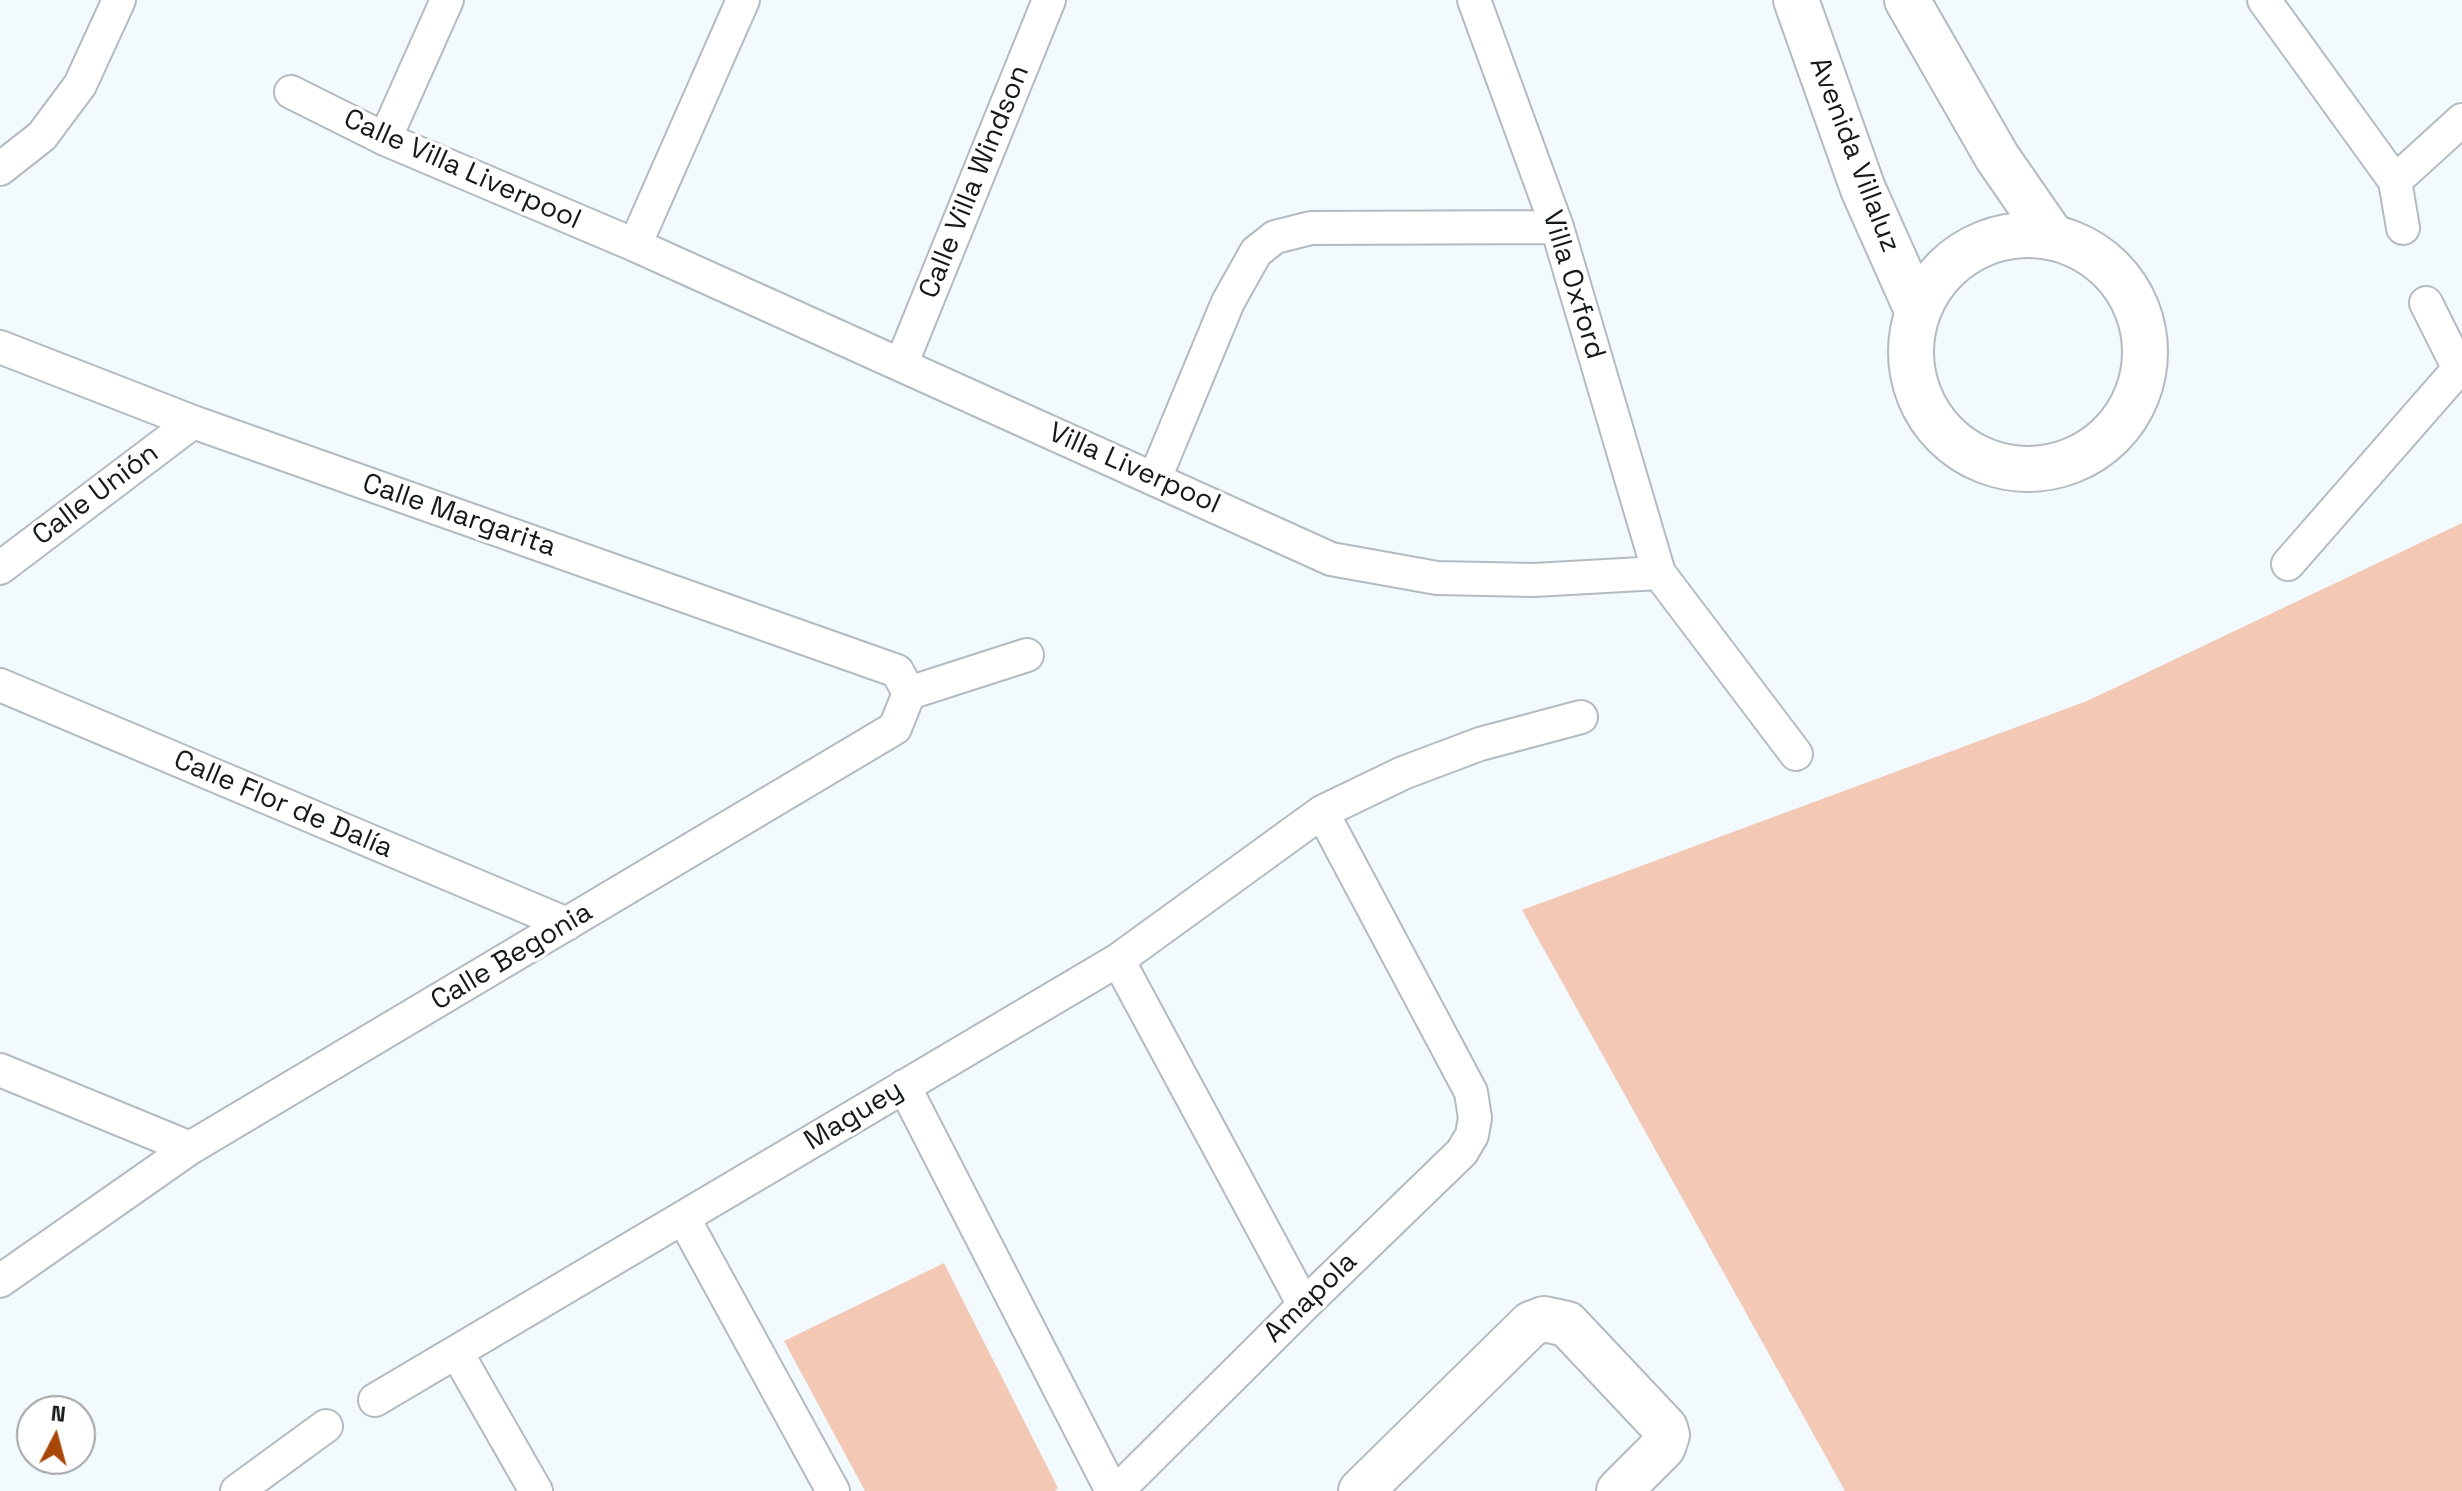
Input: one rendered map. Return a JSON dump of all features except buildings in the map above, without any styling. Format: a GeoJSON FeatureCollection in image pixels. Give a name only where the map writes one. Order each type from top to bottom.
{"type":"FeatureCollection","features":[{"type":"Feature","properties":{"kind":"street"},"geometry":{"type":"LineString","coordinates":[[0,169],[42,136],[80,85],[119,0]]}},
{"type":"Feature","properties":{"kind":"street"},"geometry":{"type":"LineString","coordinates":[[385,139],[447,0]]}},
{"type":"Feature","properties":{"kind":"street"},"geometry":{"type":"LineString","coordinates":[[635,245],[743,0]]}},
{"type":"Feature","properties":{"kind":"street","name":"Calle Villa Windson"},"geometry":{"type":"LineString","coordinates":[[901,365],[1049,0]]}},
{"type":"Feature","properties":{"kind":"street","name":"Villa Oxford"},"geometry":{"type":"LineString","coordinates":[[1474,0],[1557,227],[1659,573]]}},
{"type":"Feature","properties":{"kind":"street","name":"Avenida Villaluz"},"geometry":{"type":"LineString","coordinates":[[1796,0],[1863,189],[1916,308]]}},
{"type":"Feature","properties":{"kind":"street"},"geometry":{"type":"LineString","coordinates":[[1907,0],[1997,157],[2051,235]]}},
{"type":"Feature","properties":{"kind":"street"},"geometry":{"type":"LineString","coordinates":[[2264,0],[2395,181],[2403,228]]}},
{"type":"Feature","properties":{"kind":"street","name":"Calle Villa Liverpool"},"geometry":{"type":"LineString","coordinates":[[291,92],[385,139],[635,245]]}},
{"type":"Feature","properties":{"kind":"street"},"geometry":{"type":"LineString","coordinates":[[2395,181],[2462,120]]}},
{"type":"Feature","properties":{"kind":"street"},"geometry":{"type":"LineString","coordinates":[[1155,478],[1228,302],[1256,252],[1275,237],[1311,228],[1557,227]]}},
{"type":"Feature","properties":{"kind":"street"},"geometry":{"type":"LineString","coordinates":[[2051,235],[2101,258],[2132,294],[2147,339],[2142,386],[2119,428],[2082,458],[2036,470],[1988,463],[1948,439],[1919,402],[1908,355],[1916,308],[1947,263],[1996,237],[2051,235]]}},
{"type":"Feature","properties":{"kind":"street","name":"Villa Liverpool"},"geometry":{"type":"LineString","coordinates":[[635,245],[1331,559],[1437,578],[1534,580],[1659,573]]}},
{"type":"Feature","properties":{"kind":"street"},"geometry":{"type":"LineString","coordinates":[[2288,564],[2460,367],[2426,303]]}},
{"type":"Feature","properties":{"kind":"street","name":"Calle Margarita"},"geometry":{"type":"LineString","coordinates":[[0,347],[193,422],[897,671],[909,693]]}},
{"type":"Feature","properties":{"kind":"street","name":"Calle Unión"},"geometry":{"type":"LineString","coordinates":[[0,568],[193,422]]}},
{"type":"Feature","properties":{"kind":"street"},"geometry":{"type":"LineString","coordinates":[[1659,573],[1796,754]]}},
{"type":"Feature","properties":{"kind":"street"},"geometry":{"type":"LineString","coordinates":[[909,693],[1027,655]]}},
{"type":"Feature","properties":{"kind":"street","name":"Calle Flor de Dalía"},"geometry":{"type":"LineString","coordinates":[[0,685],[567,924]]}},
{"type":"Feature","properties":{"kind":"street","name":"Calle Begonia"},"geometry":{"type":"LineString","coordinates":[[0,1281],[190,1148],[895,728],[909,693]]}},
{"type":"Feature","properties":{"kind":"street","name":"Maguey"},"geometry":{"type":"LineString","coordinates":[[375,1400],[1118,960],[1322,812],[1403,773],[1467,749],[1581,717]]}},
{"type":"Feature","properties":{"kind":"street","name":"Amapola"},"geometry":{"type":"LineString","coordinates":[[1114,1491],[1462,1152],[1472,1135],[1475,1118],[1471,1092],[1322,812]]}},
{"type":"Feature","properties":{"kind":"street"},"geometry":{"type":"LineString","coordinates":[[1118,960],[1304,1305]]}},
{"type":"Feature","properties":{"kind":"street"},"geometry":{"type":"LineString","coordinates":[[0,1070],[190,1148]]}},
{"type":"Feature","properties":{"kind":"street"},"geometry":{"type":"LineString","coordinates":[[904,1086],[1114,1491]]}},
{"type":"Feature","properties":{"kind":"street"},"geometry":{"type":"LineString","coordinates":[[684,1219],[833,1491]]}},
{"type":"Feature","properties":{"kind":"street"},"geometry":{"type":"LineString","coordinates":[[1361,1491],[1531,1324],[1544,1319],[1567,1324],[1665,1428],[1667,1435],[1663,1447],[1619,1491]]}},
{"type":"Feature","properties":{"kind":"street"},"geometry":{"type":"LineString","coordinates":[[457,1353],[536,1491]]}},
{"type":"Feature","properties":{"kind":"street"},"geometry":{"type":"LineString","coordinates":[[240,1490],[326,1426]]}},
{"type":"Feature","properties":{"kind":"shaded area"},"geometry":{"type":"Polygon","coordinates":[[[2462,523],[2462,1491],[1845,1491],[1522,910],[2087,701],[2462,523]]]}},
{"type":"Feature","properties":{"kind":"shaded area"},"geometry":{"type":"Polygon","coordinates":[[[944,1263],[1058,1488],[1055,1491],[865,1491],[784,1341],[944,1263]]]}}]}
